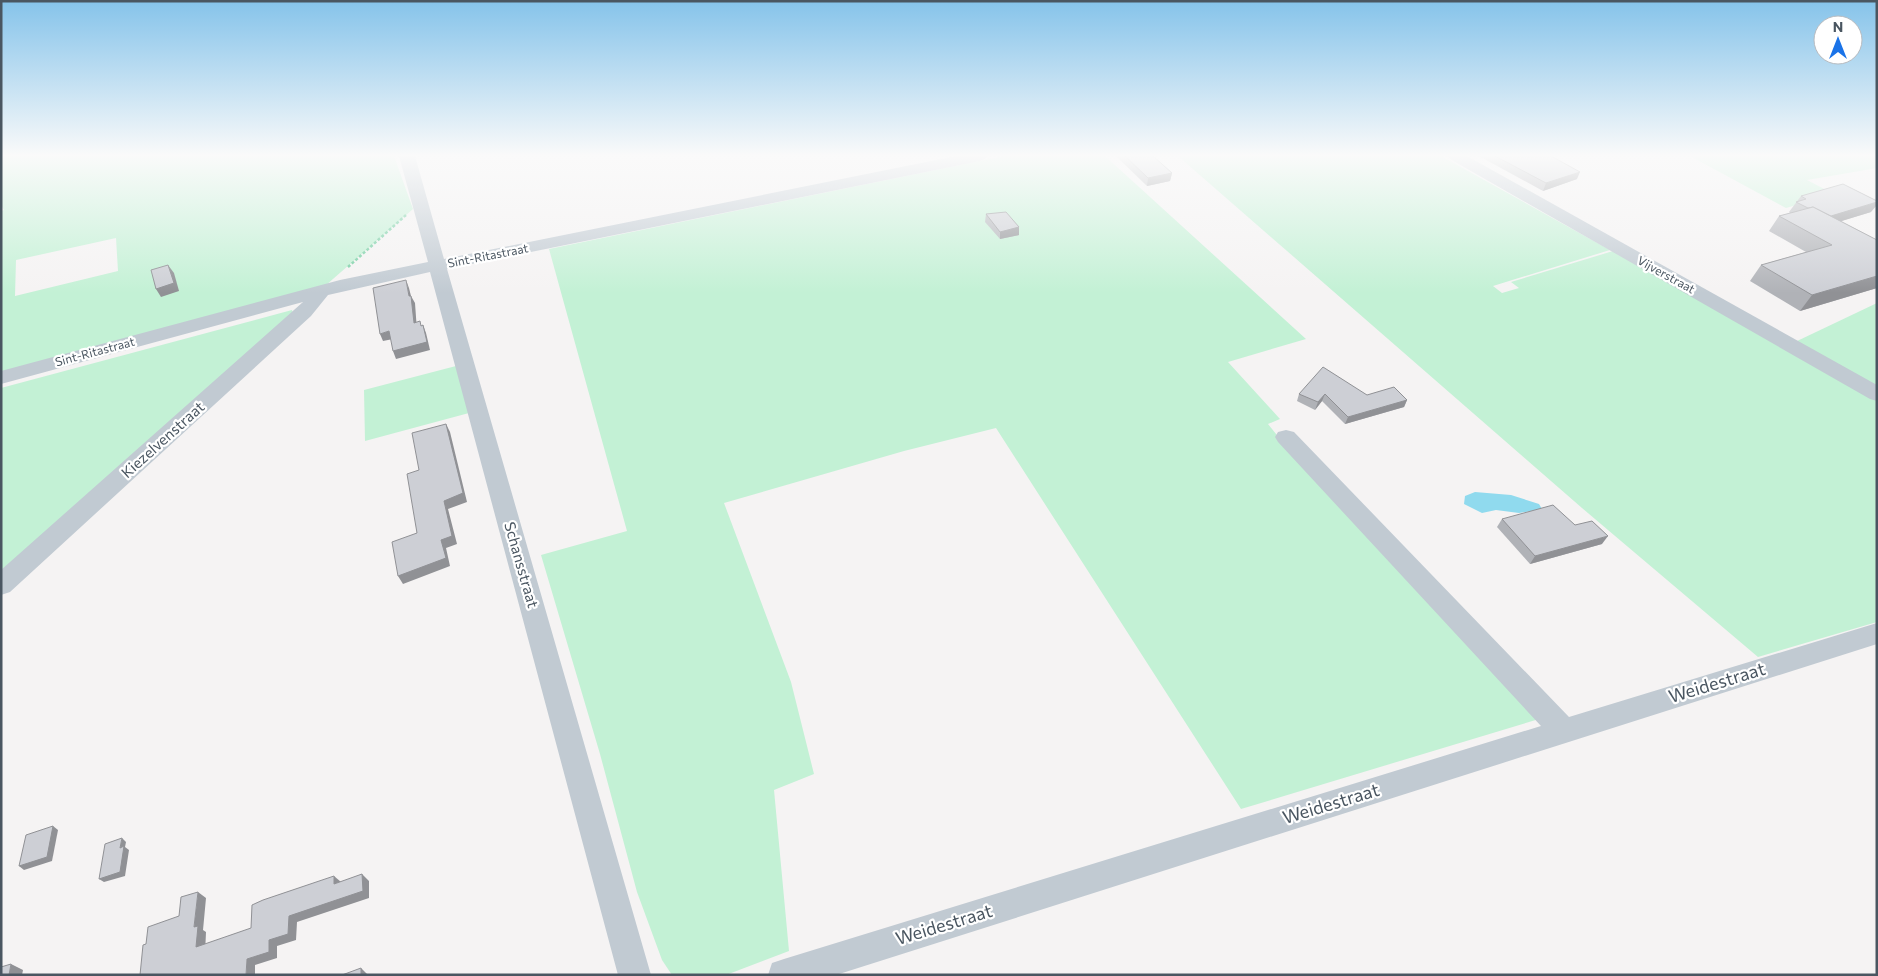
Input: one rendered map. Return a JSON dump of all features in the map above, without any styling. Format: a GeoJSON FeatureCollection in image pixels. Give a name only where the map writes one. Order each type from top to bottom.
{"type":"FeatureCollection","features":[{"type":"Feature","properties":{"kind":"street","name":"Sint-Ritastraat"},"geometry":{"type":"LineString","coordinates":[[1,378],[321,291],[756,202]]}},
{"type":"Feature","properties":{"kind":"street","name":"Vijverstraat"},"geometry":{"type":"LineString","coordinates":[[1536,202],[1877,394]]}},
{"type":"Feature","properties":{"kind":"street","name":"Schansstraat"},"geometry":{"type":"LineString","coordinates":[[420,203],[635,975]]}},
{"type":"Feature","properties":{"kind":"street","name":"Kiezelvenstraat"},"geometry":{"type":"LineString","coordinates":[[1,585],[304,312],[321,291]]}},
{"type":"Feature","properties":{"kind":"street"},"geometry":{"type":"LineString","coordinates":[[1286,438],[1564,731]]}},
{"type":"Feature","properties":{"kind":"street","name":"Weidestraat"},"geometry":{"type":"LineString","coordinates":[[784,975],[1877,633]]}},
{"type":"Feature","properties":{"kind":"path"},"geometry":{"type":"LineString","coordinates":[[321,291],[420,203]]}},
{"type":"Feature","properties":{"kind":"green space"},"geometry":{"type":"Polygon","coordinates":[[[1,202],[410,202],[413,209],[325,286],[1,373],[1,211],[4,210],[1,202]],[[116,238],[16,260],[15,296],[118,271],[116,238]]]}},
{"type":"Feature","properties":{"kind":"green space"},"geometry":{"type":"Polygon","coordinates":[[[781,202],[1155,202],[1306,339],[1228,362],[1280,419],[1268,424],[1301,465],[1539,719],[1241,809],[996,428],[904,451],[724,503],[791,682],[814,774],[774,790],[789,951],[726,975],[672,975],[662,960],[637,892],[600,754],[541,555],[627,531],[549,249],[781,202]]]}},
{"type":"Feature","properties":{"kind":"green space"},"geometry":{"type":"Polygon","coordinates":[[[1230,202],[1523,202],[1610,250],[1493,286],[1502,293],[1519,288],[1511,282],[1613,251],[1877,399],[1877,622],[1758,657],[1582,508],[1230,202]]]}},
{"type":"Feature","properties":{"kind":"green space"},"geometry":{"type":"Polygon","coordinates":[[[1774,202],[1808,202],[1786,208],[1774,202]]]}},
{"type":"Feature","properties":{"kind":"green space"},"geometry":{"type":"Polygon","coordinates":[[[1877,303],[1877,388],[1795,342],[1877,303]]]}},
{"type":"Feature","properties":{"kind":"green space"},"geometry":{"type":"Polygon","coordinates":[[[292,310],[293,314],[1,571],[1,388],[292,310]]]}},
{"type":"Feature","properties":{"kind":"green space"},"geometry":{"type":"Polygon","coordinates":[[[456,366],[469,413],[365,441],[364,390],[456,366]]]}},
{"type":"Feature","properties":{"kind":"water"},"geometry":{"type":"Polygon","coordinates":[[[1475,492],[1511,495],[1539,504],[1542,509],[1519,513],[1496,510],[1482,513],[1464,504],[1465,496],[1475,492]]]}},
{"type":"Feature","properties":{"kind":"building"},"geometry":{"type":"Polygon","coordinates":[[[1796,202],[1877,202],[1831,216],[1813,207],[1808,208],[1796,202]]]}},
{"type":"Feature","properties":{"kind":"building"},"geometry":{"type":"Polygon","coordinates":[[[1813,207],[1877,240],[1877,276],[1812,295],[1761,265],[1832,245],[1779,216],[1813,207]]]}},
{"type":"Feature","properties":{"kind":"building"},"geometry":{"type":"Polygon","coordinates":[[[1006,212],[1019,227],[1000,232],[986,214],[1006,212]]]}},
{"type":"Feature","properties":{"kind":"building"},"geometry":{"type":"Polygon","coordinates":[[[168,265],[174,283],[156,289],[151,270],[168,265]]]}},
{"type":"Feature","properties":{"kind":"building"},"geometry":{"type":"Polygon","coordinates":[[[406,280],[409,296],[411,296],[414,323],[420,321],[421,326],[423,325],[427,342],[393,351],[389,331],[380,334],[373,288],[406,280]]]}},
{"type":"Feature","properties":{"kind":"building"},"geometry":{"type":"Polygon","coordinates":[[[1323,367],[1367,395],[1394,387],[1407,400],[1348,417],[1325,394],[1318,402],[1299,394],[1323,367]]]}},
{"type":"Feature","properties":{"kind":"building"},"geometry":{"type":"Polygon","coordinates":[[[446,424],[463,493],[444,501],[452,536],[441,540],[446,558],[398,576],[392,542],[417,533],[407,474],[419,470],[412,433],[446,424]]]}},
{"type":"Feature","properties":{"kind":"building"},"geometry":{"type":"Polygon","coordinates":[[[1553,505],[1575,525],[1592,521],[1608,536],[1535,556],[1502,519],[1553,505]]]}},
{"type":"Feature","properties":{"kind":"building"},"geometry":{"type":"Polygon","coordinates":[[[53,826],[47,857],[19,866],[26,835],[53,826]]]}},
{"type":"Feature","properties":{"kind":"building"},"geometry":{"type":"Polygon","coordinates":[[[122,838],[120,848],[124,846],[120,872],[99,879],[105,844],[122,838]]]}},
{"type":"Feature","properties":{"kind":"building"},"geometry":{"type":"Polygon","coordinates":[[[362,874],[363,891],[289,916],[288,934],[269,940],[269,952],[247,959],[246,975],[140,975],[143,945],[146,944],[148,927],[179,916],[181,897],[198,892],[194,927],[198,926],[196,947],[251,928],[252,905],[263,900],[334,876],[334,884],[362,874]]]}},
{"type":"Feature","properties":{"kind":"building"},"geometry":{"type":"Polygon","coordinates":[[[11,964],[9,975],[1,975],[1,967],[11,964]]]}},
{"type":"Feature","properties":{"kind":"building"},"geometry":{"type":"Polygon","coordinates":[[[361,968],[361,975],[342,975],[361,968]]]}}]}
